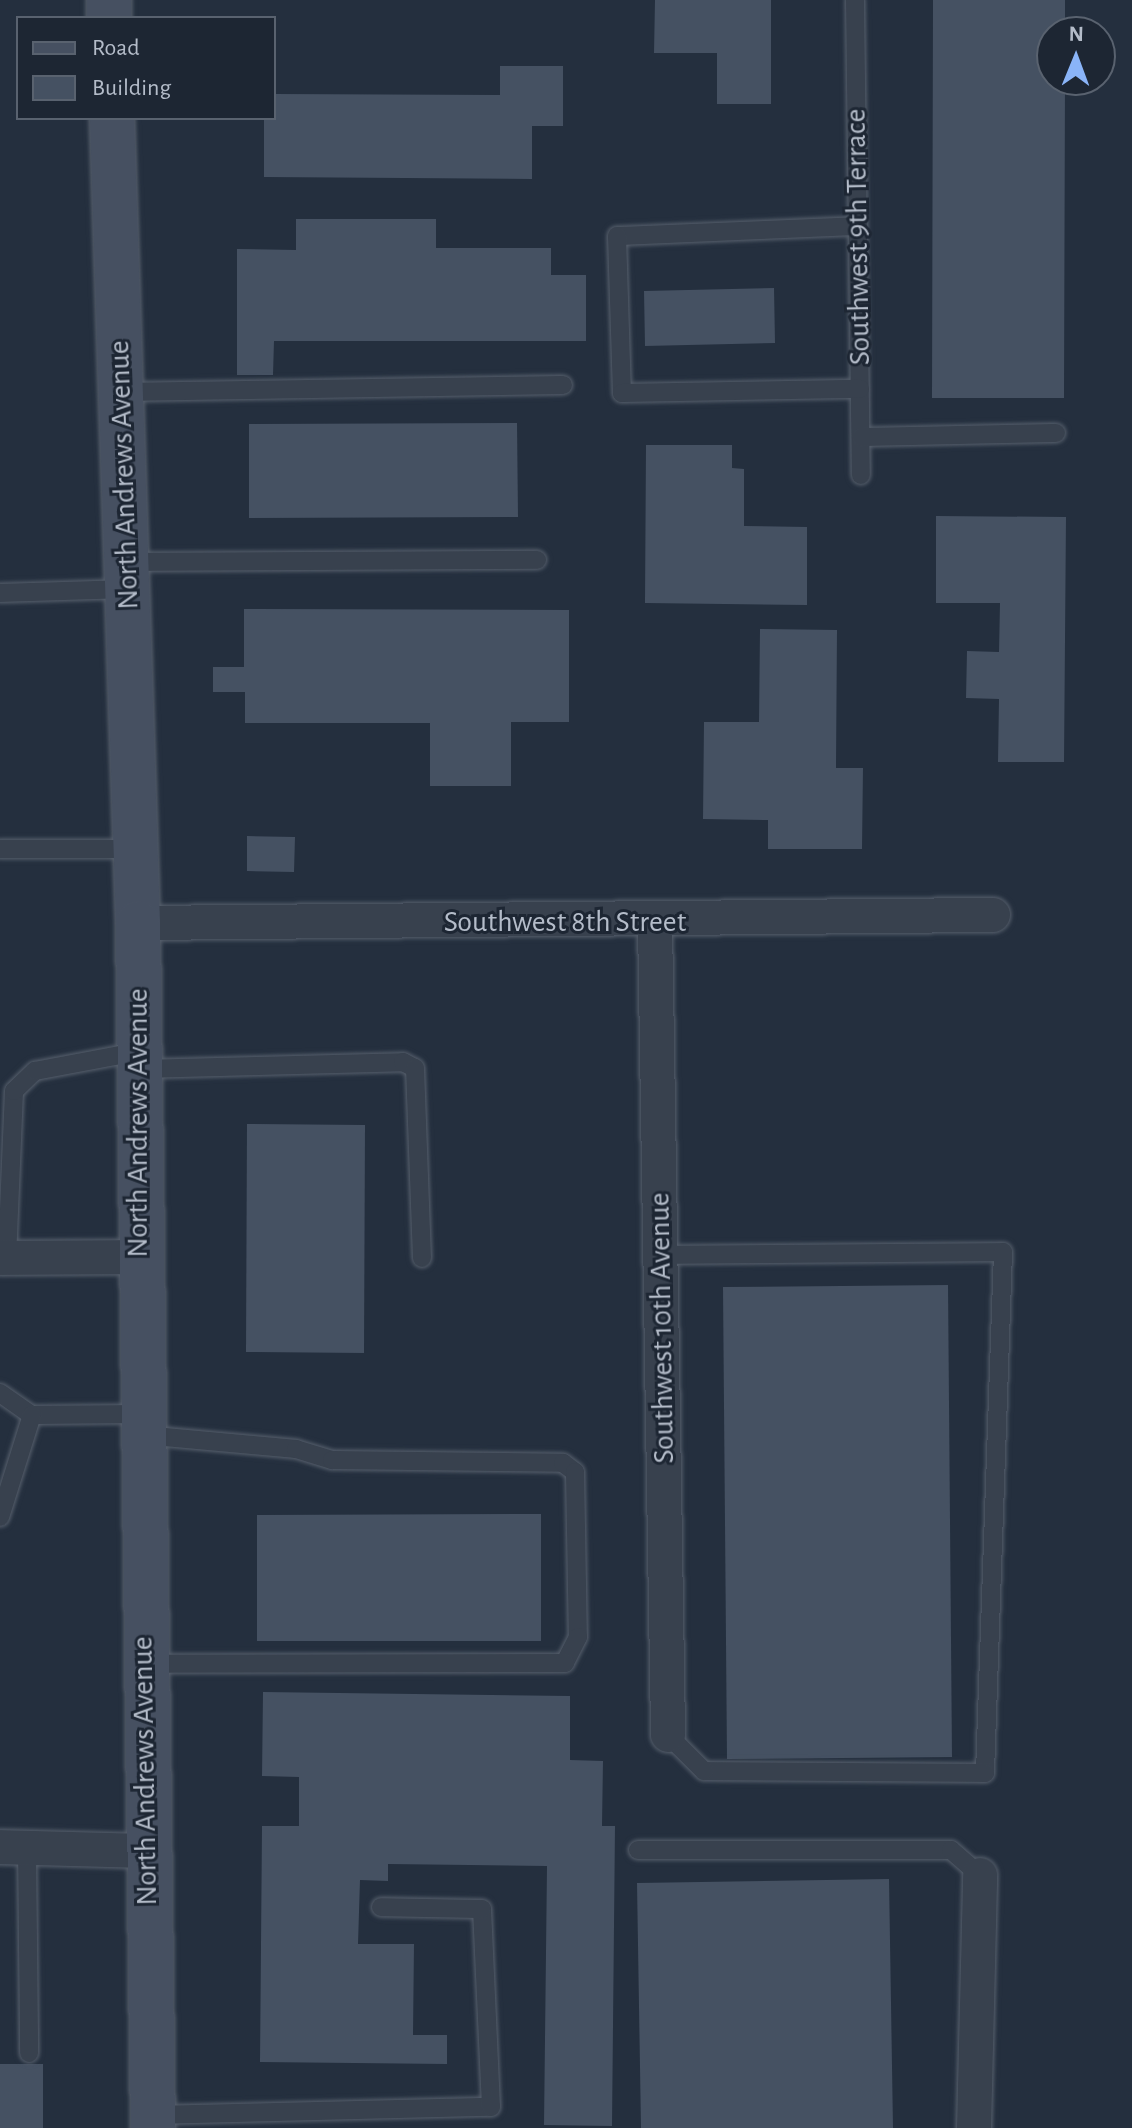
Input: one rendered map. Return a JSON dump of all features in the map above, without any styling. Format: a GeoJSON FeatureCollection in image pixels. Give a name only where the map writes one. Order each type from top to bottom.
{"type":"FeatureCollection","features":[{"type":"Feature","properties":{"kind":"main road","name":"North Andrews Avenue"},"geometry":{"type":"LineString","coordinates":[[112,120],[138,923],[143,1664],[153,2122]]}},
{"type":"Feature","properties":{"kind":"street","name":"Southwest 8th Street"},"geometry":{"type":"LineString","coordinates":[[138,923],[655,922],[993,915]]}},
{"type":"Feature","properties":{"kind":"street","name":"Southwest 10th Avenue"},"geometry":{"type":"LineString","coordinates":[[655,922],[668,1735]]}},
{"type":"Feature","properties":{"kind":"street"},"geometry":{"type":"LineString","coordinates":[[4,1258],[138,1257]]}},
{"type":"Feature","properties":{"kind":"street"},"geometry":{"type":"LineString","coordinates":[[14,1847],[147,1851]]}},
{"type":"Feature","properties":{"kind":"street"},"geometry":{"type":"LineString","coordinates":[[974,2128],[980,1875]]}},
{"type":"Feature","properties":{"kind":"lane","name":"Southwest 9th Terrace"},"geometry":{"type":"LineString","coordinates":[[855,0],[861,475]]}},
{"type":"Feature","properties":{"kind":"lane"},"geometry":{"type":"LineString","coordinates":[[858,226],[617,236],[622,393],[860,389]]}},
{"type":"Feature","properties":{"kind":"lane"},"geometry":{"type":"LineString","coordinates":[[121,392],[563,385]]}},
{"type":"Feature","properties":{"kind":"lane"},"geometry":{"type":"LineString","coordinates":[[861,437],[1056,433]]}},
{"type":"Feature","properties":{"kind":"lane"},"geometry":{"type":"LineString","coordinates":[[0,593],[127,576],[537,560]]}},
{"type":"Feature","properties":{"kind":"lane"},"geometry":{"type":"LineString","coordinates":[[0,849],[135,849]]}},
{"type":"Feature","properties":{"kind":"lane"},"geometry":{"type":"LineString","coordinates":[[4,1258],[14,1091],[35,1071],[138,1060],[403,1062],[415,1068],[422,1258]]}},
{"type":"Feature","properties":{"kind":"lane"},"geometry":{"type":"LineString","coordinates":[[661,1255],[1003,1252],[985,1773],[704,1771],[668,1735]]}},
{"type":"Feature","properties":{"kind":"lane"},"geometry":{"type":"LineString","coordinates":[[0,1393],[32,1415],[140,1424],[332,1460],[563,1463],[575,1472],[578,1637],[565,1663],[143,1664]]}},
{"type":"Feature","properties":{"kind":"lane"},"geometry":{"type":"LineString","coordinates":[[0,1517],[32,1415]]}},
{"type":"Feature","properties":{"kind":"lane"},"geometry":{"type":"LineString","coordinates":[[14,1847],[29,2053]]}},
{"type":"Feature","properties":{"kind":"lane"},"geometry":{"type":"LineString","coordinates":[[638,1850],[951,1850],[980,1875]]}},
{"type":"Feature","properties":{"kind":"lane"},"geometry":{"type":"LineString","coordinates":[[153,2122],[393,2119],[491,2107],[482,1909],[381,1907]]}},
{"type":"Feature","properties":{"kind":"building"},"geometry":{"type":"Polygon","coordinates":[[[655,0],[771,0],[771,104],[717,104],[717,53],[654,53],[655,0]]]}},
{"type":"Feature","properties":{"kind":"building"},"geometry":{"type":"Polygon","coordinates":[[[933,0],[1065,0],[1065,16],[1036,16],[1036,96],[1065,96],[1064,398],[932,398],[933,0]]]}},
{"type":"Feature","properties":{"kind":"building"},"geometry":{"type":"Polygon","coordinates":[[[500,66],[563,66],[563,126],[532,126],[532,179],[264,177],[264,120],[276,120],[276,94],[500,95],[500,66]]]}},
{"type":"Feature","properties":{"kind":"building"},"geometry":{"type":"Polygon","coordinates":[[[296,219],[436,219],[436,248],[551,248],[551,275],[586,275],[586,341],[274,341],[273,375],[237,375],[237,249],[296,250],[296,219]]]}},
{"type":"Feature","properties":{"kind":"building"},"geometry":{"type":"Polygon","coordinates":[[[774,288],[775,343],[645,346],[644,291],[774,288]]]}},
{"type":"Feature","properties":{"kind":"building"},"geometry":{"type":"Polygon","coordinates":[[[517,423],[518,517],[249,518],[249,424],[517,423]]]}},
{"type":"Feature","properties":{"kind":"building"},"geometry":{"type":"Polygon","coordinates":[[[646,445],[732,445],[732,468],[744,469],[744,526],[807,527],[807,605],[645,603],[646,445]]]}},
{"type":"Feature","properties":{"kind":"building"},"geometry":{"type":"Polygon","coordinates":[[[936,516],[1066,517],[1064,762],[998,762],[999,699],[966,698],[967,651],[999,652],[1000,603],[936,603],[936,516]]]}},
{"type":"Feature","properties":{"kind":"building"},"geometry":{"type":"Polygon","coordinates":[[[244,609],[569,610],[569,722],[511,722],[511,786],[430,786],[430,723],[245,723],[245,692],[213,692],[213,667],[244,667],[244,609]]]}},
{"type":"Feature","properties":{"kind":"building"},"geometry":{"type":"Polygon","coordinates":[[[760,629],[837,630],[836,768],[863,768],[862,849],[768,849],[768,820],[703,819],[704,722],[759,722],[760,629]]]}},
{"type":"Feature","properties":{"kind":"building"},"geometry":{"type":"Polygon","coordinates":[[[247,836],[295,837],[294,872],[247,871],[247,836]]]}},
{"type":"Feature","properties":{"kind":"building"},"geometry":{"type":"Polygon","coordinates":[[[247,1124],[365,1125],[364,1353],[246,1352],[247,1124]]]}},
{"type":"Feature","properties":{"kind":"building"},"geometry":{"type":"Polygon","coordinates":[[[948,1285],[952,1757],[727,1759],[723,1287],[948,1285]]]}},
{"type":"Feature","properties":{"kind":"building"},"geometry":{"type":"Polygon","coordinates":[[[541,1514],[541,1641],[257,1641],[257,1515],[541,1514]]]}},
{"type":"Feature","properties":{"kind":"building"},"geometry":{"type":"Polygon","coordinates":[[[263,1692],[570,1696],[570,1760],[603,1761],[602,1826],[615,1826],[612,2126],[544,2125],[547,1866],[388,1864],[388,1881],[360,1880],[358,1944],[414,1944],[413,2035],[447,2035],[447,2064],[260,2062],[262,1826],[299,1826],[299,1777],[262,1776],[263,1692]]]}},
{"type":"Feature","properties":{"kind":"building"},"geometry":{"type":"Polygon","coordinates":[[[889,1879],[893,2128],[641,2128],[637,1883],[889,1879]]]}},
{"type":"Feature","properties":{"kind":"building"},"geometry":{"type":"Polygon","coordinates":[[[0,2064],[43,2064],[43,2128],[0,2128],[0,2064]]]}}]}
